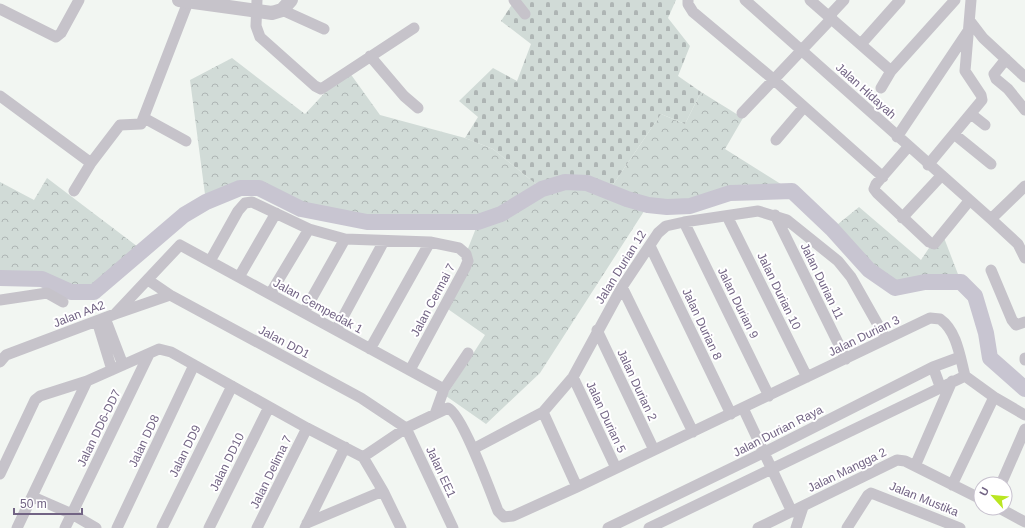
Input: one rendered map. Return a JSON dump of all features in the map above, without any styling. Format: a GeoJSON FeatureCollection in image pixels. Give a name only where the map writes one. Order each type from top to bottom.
{"type":"FeatureCollection","features":[{"type":"Feature","properties":{"kind":"street"},"geometry":{"type":"LineString","coordinates":[[0,9],[56,37],[61,33],[79,0]]}},
{"type":"Feature","properties":{"kind":"street"},"geometry":{"type":"LineString","coordinates":[[514,0],[525,14]]}},
{"type":"Feature","properties":{"kind":"street"},"geometry":{"type":"LineString","coordinates":[[688,0],[688,4],[693,12],[772,79],[882,177]]}},
{"type":"Feature","properties":{"kind":"street","name":"Jalan Hidayah"},"geometry":{"type":"LineString","coordinates":[[745,0],[969,201],[990,219],[1021,241]]}},
{"type":"Feature","properties":{"kind":"street"},"geometry":{"type":"LineString","coordinates":[[810,0],[891,72]]}},
{"type":"Feature","properties":{"kind":"street"},"geometry":{"type":"LineString","coordinates":[[742,113],[772,79],[801,51],[844,0]]}},
{"type":"Feature","properties":{"kind":"street"},"geometry":{"type":"LineString","coordinates":[[861,44],[900,0]]}},
{"type":"Feature","properties":{"kind":"street"},"geometry":{"type":"LineString","coordinates":[[881,88],[891,72],[955,0]]}},
{"type":"Feature","properties":{"kind":"street"},"geometry":{"type":"LineString","coordinates":[[928,165],[971,114],[982,97],[965,71],[971,0]]}},
{"type":"Feature","properties":{"kind":"street"},"geometry":{"type":"LineString","coordinates":[[74,192],[91,162],[120,125],[138,125],[144,118],[184,1],[256,6],[272,13],[287,5],[324,29]]}},
{"type":"Feature","properties":{"kind":"street"},"geometry":{"type":"LineString","coordinates":[[256,6],[256,26],[260,37],[315,86],[320,88],[414,28]]}},
{"type":"Feature","properties":{"kind":"street"},"geometry":{"type":"LineString","coordinates":[[970,25],[1025,77]]}},
{"type":"Feature","properties":{"kind":"street"},"geometry":{"type":"LineString","coordinates":[[897,136],[970,25]]}},
{"type":"Feature","properties":{"kind":"street"},"geometry":{"type":"LineString","coordinates":[[370,56],[404,96],[418,108]]}},
{"type":"Feature","properties":{"kind":"street"},"geometry":{"type":"LineString","coordinates":[[1006,60],[994,74],[996,79],[1008,89],[1025,110]]}},
{"type":"Feature","properties":{"kind":"street"},"geometry":{"type":"LineString","coordinates":[[0,96],[91,162]]}},
{"type":"Feature","properties":{"kind":"street"},"geometry":{"type":"LineString","coordinates":[[776,140],[804,107]]}},
{"type":"Feature","properties":{"kind":"street"},"geometry":{"type":"LineString","coordinates":[[971,114],[985,125]]}},
{"type":"Feature","properties":{"kind":"street"},"geometry":{"type":"LineString","coordinates":[[144,118],[186,141]]}},
{"type":"Feature","properties":{"kind":"street"},"geometry":{"type":"LineString","coordinates":[[954,134],[991,164]]}},
{"type":"Feature","properties":{"kind":"street"},"geometry":{"type":"LineString","coordinates":[[908,147],[882,177],[874,189],[902,218],[929,242],[934,244],[969,201]]}},
{"type":"Feature","properties":{"kind":"street"},"geometry":{"type":"LineString","coordinates":[[902,218],[941,176]]}},
{"type":"Feature","properties":{"kind":"street"},"geometry":{"type":"LineString","coordinates":[[990,219],[1025,186]]}},
{"type":"Feature","properties":{"kind":"street"},"geometry":{"type":"LineString","coordinates":[[210,261],[238,211],[245,203],[252,202],[308,229],[345,239],[430,242],[370,349]]}},
{"type":"Feature","properties":{"kind":"street","name":"Jalan Durian 12"},"geometry":{"type":"LineString","coordinates":[[473,449],[543,412],[573,377],[597,330],[622,287],[658,233],[666,226],[758,211],[775,215],[787,220],[838,262],[851,277],[886,339]]}},
{"type":"Feature","properties":{"kind":"street"},"geometry":{"type":"LineString","coordinates":[[239,277],[276,213]]}},
{"type":"Feature","properties":{"kind":"street","name":"Jalan Durian 11"},"geometry":{"type":"LineString","coordinates":[[775,215],[846,359]]}},
{"type":"Feature","properties":{"kind":"street","name":"Jalan Durian 10"},"geometry":{"type":"LineString","coordinates":[[727,216],[807,377]]}},
{"type":"Feature","properties":{"kind":"street","name":"Jalan Durian 9"},"geometry":{"type":"LineString","coordinates":[[684,222],[769,396]]}},
{"type":"Feature","properties":{"kind":"street"},"geometry":{"type":"LineString","coordinates":[[270,294],[308,229]]}},
{"type":"Feature","properties":{"kind":"street"},"geometry":{"type":"LineString","coordinates":[[304,312],[345,239]]}},
{"type":"Feature","properties":{"kind":"street"},"geometry":{"type":"LineString","coordinates":[[336,330],[384,241]]}},
{"type":"Feature","properties":{"kind":"street"},"geometry":{"type":"LineString","coordinates":[[1021,241],[1025,258]]}},
{"type":"Feature","properties":{"kind":"street","name":"Jalan Cermai 7"},"geometry":{"type":"LineString","coordinates":[[410,370],[468,260],[466,254],[459,248],[430,242]]}},
{"type":"Feature","properties":{"kind":"street","name":"Jalan Cempedak 1"},"geometry":{"type":"LineString","coordinates":[[148,280],[180,245],[444,389]]}},
{"type":"Feature","properties":{"kind":"street","name":"Jalan Durian 8"},"geometry":{"type":"LineString","coordinates":[[650,246],[730,414]]}},
{"type":"Feature","properties":{"kind":"street"},"geometry":{"type":"LineString","coordinates":[[991,270],[1012,320],[1016,325],[1025,322]]}},
{"type":"Feature","properties":{"kind":"street"},"geometry":{"type":"LineString","coordinates":[[118,367],[106,318],[148,280]]}},
{"type":"Feature","properties":{"kind":"street","name":"Jalan DD1"},"geometry":{"type":"LineString","coordinates":[[148,280],[170,295],[360,398],[406,428]]}},
{"type":"Feature","properties":{"kind":"street"},"geometry":{"type":"LineString","coordinates":[[622,287],[693,432]]}},
{"type":"Feature","properties":{"kind":"street"},"geometry":{"type":"LineString","coordinates":[[0,300],[46,293],[63,302]]}},
{"type":"Feature","properties":{"kind":"street","name":"Jalan AA2"},"geometry":{"type":"LineString","coordinates":[[0,362],[6,355],[170,295]]}},
{"type":"Feature","properties":{"kind":"street","name":"Jalan Durian 3"},"geometry":{"type":"LineString","coordinates":[[473,449],[498,511],[504,517],[513,516],[578,487],[930,318],[940,319],[949,328],[960,357],[965,376]]}},
{"type":"Feature","properties":{"kind":"street","name":"Jalan Durian 2"},"geometry":{"type":"LineString","coordinates":[[597,330],[654,450]]}},
{"type":"Feature","properties":{"kind":"street"},"geometry":{"type":"LineString","coordinates":[[0,474],[35,400],[45,393],[87,380],[159,349],[164,349],[307,428],[363,457],[384,492],[401,528]]}},
{"type":"Feature","properties":{"kind":"street"},"geometry":{"type":"LineString","coordinates":[[435,414],[444,389],[468,353]]}},
{"type":"Feature","properties":{"kind":"street","name":"Jalan DD6-DD7"},"geometry":{"type":"LineString","coordinates":[[65,528],[149,354]]}},
{"type":"Feature","properties":{"kind":"street","name":"Jalan Durian Raya"},"geometry":{"type":"LineString","coordinates":[[608,528],[765,452],[932,367],[960,357]]}},
{"type":"Feature","properties":{"kind":"street","name":"Jalan DD8"},"geometry":{"type":"LineString","coordinates":[[117,528],[194,365]]}},
{"type":"Feature","properties":{"kind":"street"},"geometry":{"type":"LineString","coordinates":[[932,367],[940,386]]}},
{"type":"Feature","properties":{"kind":"street"},"geometry":{"type":"LineString","coordinates":[[649,528],[940,386],[965,376],[994,397],[1025,415]]}},
{"type":"Feature","properties":{"kind":"street","name":"Jalan Durian 5"},"geometry":{"type":"LineString","coordinates":[[573,377],[616,468]]}},
{"type":"Feature","properties":{"kind":"street"},"geometry":{"type":"LineString","coordinates":[[17,528],[33,497],[87,380]]}},
{"type":"Feature","properties":{"kind":"street"},"geometry":{"type":"LineString","coordinates":[[915,466],[952,381]]}},
{"type":"Feature","properties":{"kind":"street","name":"Jalan DD9"},"geometry":{"type":"LineString","coordinates":[[162,528],[232,386]]}},
{"type":"Feature","properties":{"kind":"street"},"geometry":{"type":"LineString","coordinates":[[952,485],[994,397]]}},
{"type":"Feature","properties":{"kind":"street","name":"Jalan DD10"},"geometry":{"type":"LineString","coordinates":[[209,528],[269,407]]}},
{"type":"Feature","properties":{"kind":"street"},"geometry":{"type":"LineString","coordinates":[[363,457],[406,428],[448,408],[454,412],[473,449]]}},
{"type":"Feature","properties":{"kind":"street"},"geometry":{"type":"LineString","coordinates":[[743,408],[792,512]]}},
{"type":"Feature","properties":{"kind":"street"},"geometry":{"type":"LineString","coordinates":[[543,412],[578,487]]}},
{"type":"Feature","properties":{"kind":"street","name":"Jalan Delima 7"},"geometry":{"type":"LineString","coordinates":[[257,528],[307,428]]}},
{"type":"Feature","properties":{"kind":"street","name":"Jalan EE1"},"geometry":{"type":"LineString","coordinates":[[406,428],[453,528]]}},
{"type":"Feature","properties":{"kind":"street"},"geometry":{"type":"LineString","coordinates":[[1004,476],[1025,429]]}},
{"type":"Feature","properties":{"kind":"street"},"geometry":{"type":"LineString","coordinates":[[306,526],[345,447]]}},
{"type":"Feature","properties":{"kind":"street","name":"Jalan Mangga 2"},"geometry":{"type":"LineString","coordinates":[[758,528],[897,460],[905,461],[973,495]]}},
{"type":"Feature","properties":{"kind":"street"},"geometry":{"type":"LineString","coordinates":[[306,526],[384,492]]}},
{"type":"Feature","properties":{"kind":"street","name":"Jalan Mustika"},"geometry":{"type":"LineString","coordinates":[[848,528],[871,493],[960,528]]}},
{"type":"Feature","properties":{"kind":"street"},"geometry":{"type":"LineString","coordinates":[[33,497],[72,514],[96,528]]}},
{"type":"Feature","properties":{"kind":"street"},"geometry":{"type":"LineString","coordinates":[[796,528],[803,507]]}},
{"type":"Feature","properties":{"kind":"street"},"geometry":{"type":"LineString","coordinates":[[1013,516],[1025,522]]}},
{"type":"Feature","properties":{"kind":"green space"},"geometry":{"type":"Polygon","coordinates":[[[515,0],[676,0],[668,18],[690,46],[678,76],[701,92],[685,124],[661,114],[608,192],[583,183],[561,184],[542,189],[493,149],[465,138],[478,117],[459,101],[493,68],[517,81],[531,44],[501,21],[515,0]]]}},
{"type":"Feature","properties":{"kind":"green space"},"geometry":{"type":"Polygon","coordinates":[[[232,58],[305,114],[347,69],[380,115],[465,138],[493,149],[542,189],[561,184],[582,183],[608,192],[661,114],[685,124],[701,92],[743,118],[725,149],[792,191],[730,193],[690,206],[648,205],[540,373],[486,424],[446,396],[485,335],[445,307],[478,223],[367,222],[301,209],[259,188],[240,188],[206,202],[190,80],[232,58]]]}},
{"type":"Feature","properties":{"kind":"green space"},"geometry":{"type":"Polygon","coordinates":[[[47,178],[142,250],[94,292],[71,292],[42,279],[0,278],[0,182],[34,200],[47,178]]]}},
{"type":"Feature","properties":{"kind":"green space"},"geometry":{"type":"Polygon","coordinates":[[[859,207],[921,260],[941,230],[961,282],[925,282],[895,288],[869,270],[832,229],[859,207]]]}},
{"type":"Feature","properties":{"kind":"waterway"},"geometry":{"type":"LineString","coordinates":[[0,278],[42,279],[71,292],[94,292],[184,215],[206,202],[240,188],[259,188],[301,209],[367,222],[478,222],[501,214],[542,189],[565,182],[587,183],[627,199],[648,205],[667,207],[690,206],[730,193],[792,191],[832,229],[869,270],[895,288],[925,282],[961,282],[975,296],[986,333],[990,358],[1025,389]]}}]}
